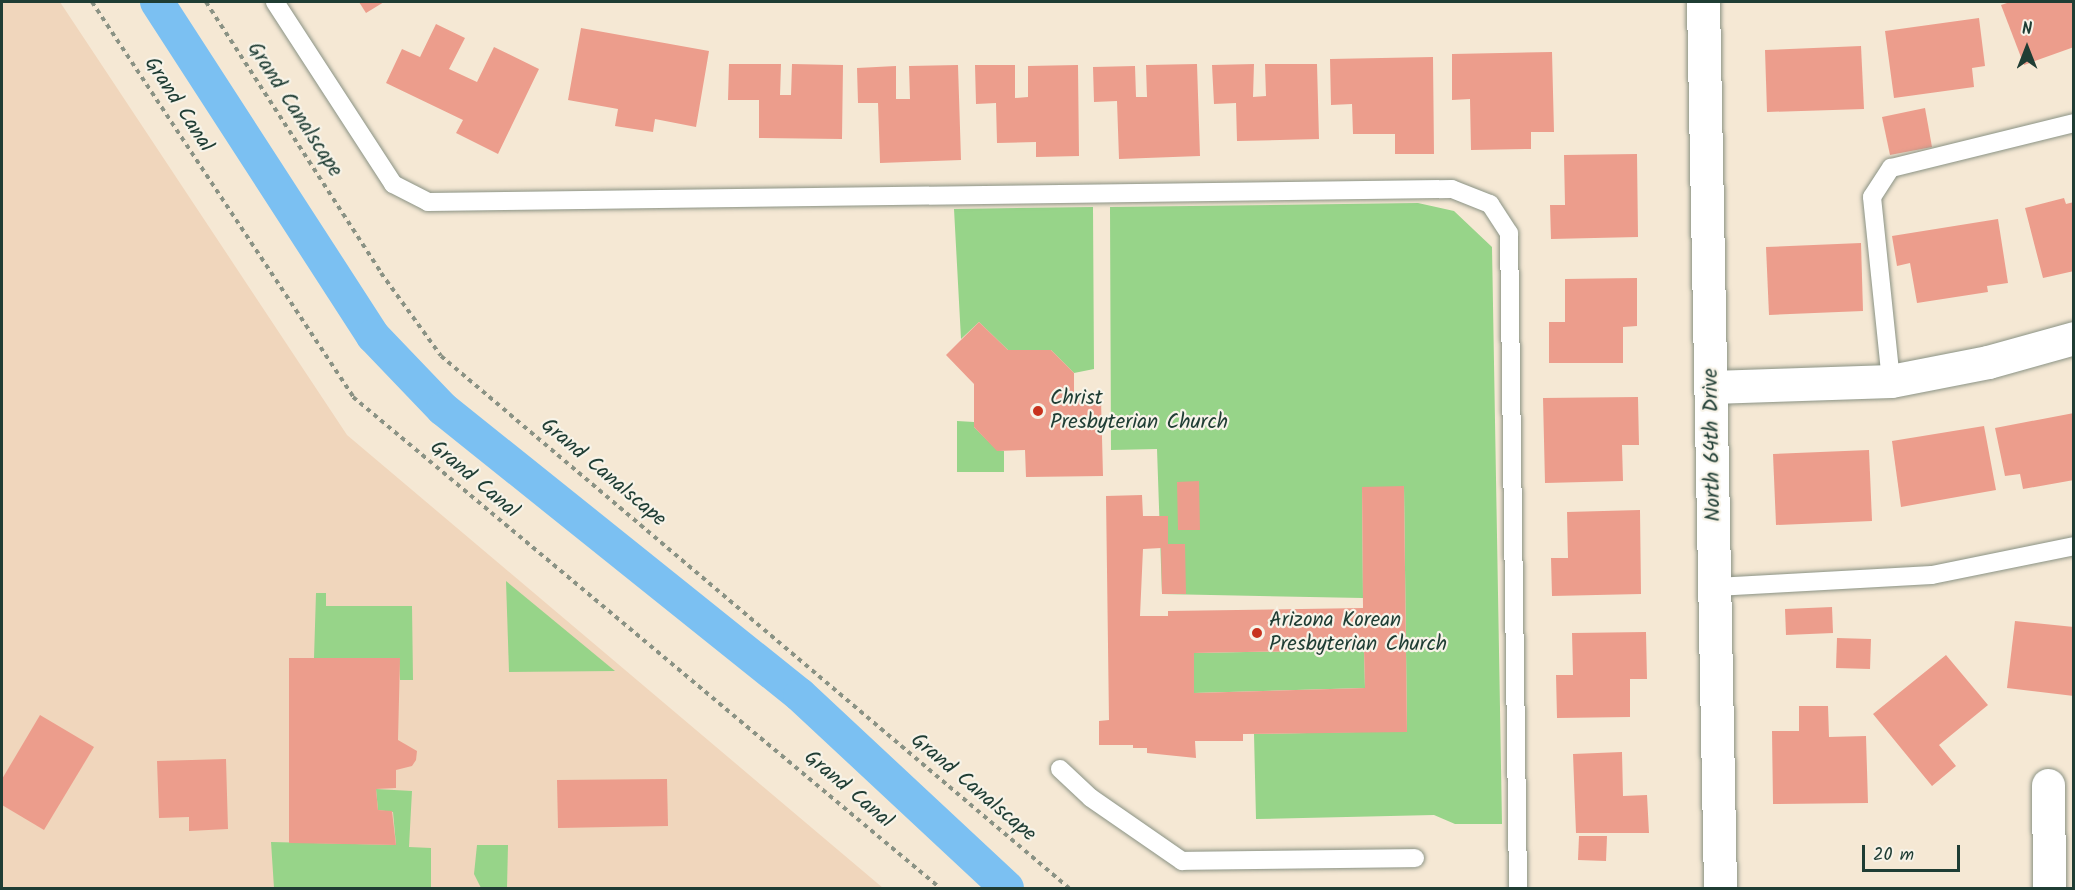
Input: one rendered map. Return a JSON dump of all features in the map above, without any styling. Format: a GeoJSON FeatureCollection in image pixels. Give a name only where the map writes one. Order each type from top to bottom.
{"type":"FeatureCollection","features":[{"type":"Feature","properties":{"kind":"street","name":"North 64th Drive"},"geometry":{"type":"LineString","coordinates":[[1703,2],[1720,888]]}},
{"type":"Feature","properties":{"kind":"street"},"geometry":{"type":"LineString","coordinates":[[1712,387],[1891,381],[1989,362],[2073,338]]}},
{"type":"Feature","properties":{"kind":"street"},"geometry":{"type":"LineString","coordinates":[[2048,784],[2049,888]]}},
{"type":"Feature","properties":{"kind":"lane"},"geometry":{"type":"LineString","coordinates":[[275,2],[393,184],[428,202],[1452,189],[1490,204],[1509,233],[1518,888]]}},
{"type":"Feature","properties":{"kind":"lane"},"geometry":{"type":"LineString","coordinates":[[1891,381],[1872,197],[1891,168],[2073,123]]}},
{"type":"Feature","properties":{"kind":"lane"},"geometry":{"type":"LineString","coordinates":[[1716,587],[1932,575],[2073,546]]}},
{"type":"Feature","properties":{"kind":"lane"},"geometry":{"type":"LineString","coordinates":[[1060,769],[1091,798],[1182,861],[1415,858]]}},
{"type":"Feature","properties":{"kind":"path","name":"Grand Canal"},"geometry":{"type":"LineString","coordinates":[[92,2],[353,397],[940,888]]}},
{"type":"Feature","properties":{"kind":"path","name":"Grand Canalscape"},"geometry":{"type":"LineString","coordinates":[[206,2],[381,273],[441,356],[1069,888]]}},
{"type":"Feature","properties":{"kind":"shaded area"},"geometry":{"type":"Polygon","coordinates":[[[2,2],[60,2],[347,435],[883,888],[2,888],[2,2]]]}},
{"type":"Feature","properties":{"kind":"green space"},"geometry":{"type":"Polygon","coordinates":[[[1418,203],[1454,211],[1492,247],[1502,824],[1455,824],[1434,815],[1256,819],[1254,734],[1407,731],[1404,487],[1362,487],[1363,598],[1162,594],[1157,449],[1111,450],[1110,207],[1418,203]]]}},
{"type":"Feature","properties":{"kind":"green space"},"geometry":{"type":"Polygon","coordinates":[[[1093,207],[1094,369],[1074,373],[1051,350],[1008,350],[979,322],[961,339],[954,209],[1093,207]]]}},
{"type":"Feature","properties":{"kind":"green space"},"geometry":{"type":"Polygon","coordinates":[[[957,421],[974,422],[974,427],[997,450],[1004,451],[1004,472],[957,472],[957,421]]]}},
{"type":"Feature","properties":{"kind":"green space"},"geometry":{"type":"Polygon","coordinates":[[[506,581],[615,671],[509,672],[506,581]]]}},
{"type":"Feature","properties":{"kind":"green space"},"geometry":{"type":"Polygon","coordinates":[[[316,593],[326,593],[326,606],[412,606],[413,680],[400,680],[399,658],[314,658],[316,593]]]}},
{"type":"Feature","properties":{"kind":"green space"},"geometry":{"type":"Polygon","coordinates":[[[1364,650],[1365,688],[1194,693],[1194,653],[1364,650]]]}},
{"type":"Feature","properties":{"kind":"green space"},"geometry":{"type":"Polygon","coordinates":[[[376,789],[412,791],[409,847],[431,848],[431,888],[274,888],[271,842],[396,845],[393,812],[378,810],[376,789]]]}},
{"type":"Feature","properties":{"kind":"green space"},"geometry":{"type":"Polygon","coordinates":[[[477,845],[508,845],[507,888],[481,888],[474,874],[477,845]]]}},
{"type":"Feature","properties":{"kind":"building"},"geometry":{"type":"Polygon","coordinates":[[[359,2],[384,2],[366,13],[359,2]]]}},
{"type":"Feature","properties":{"kind":"building"},"geometry":{"type":"Polygon","coordinates":[[[2010,2],[2074,2],[2074,47],[2024,65],[2001,5],[2010,2]]]}},
{"type":"Feature","properties":{"kind":"building"},"geometry":{"type":"Polygon","coordinates":[[[1979,18],[1985,66],[1972,68],[1974,87],[1894,98],[1885,31],[1979,18]]]}},
{"type":"Feature","properties":{"kind":"building"},"geometry":{"type":"Polygon","coordinates":[[[436,24],[465,38],[449,69],[477,82],[494,47],[539,69],[498,154],[456,133],[463,120],[386,83],[402,49],[420,57],[436,24]]]}},
{"type":"Feature","properties":{"kind":"building"},"geometry":{"type":"Polygon","coordinates":[[[581,28],[709,51],[696,127],[655,119],[653,132],[615,126],[618,109],[568,100],[581,28]]]}},
{"type":"Feature","properties":{"kind":"building"},"geometry":{"type":"Polygon","coordinates":[[[1861,46],[1864,109],[1767,112],[1765,50],[1861,46]]]}},
{"type":"Feature","properties":{"kind":"building"},"geometry":{"type":"Polygon","coordinates":[[[1552,52],[1554,132],[1531,132],[1531,149],[1471,150],[1470,99],[1452,100],[1452,54],[1552,52]]]}},
{"type":"Feature","properties":{"kind":"building"},"geometry":{"type":"Polygon","coordinates":[[[1433,57],[1434,154],[1395,154],[1395,134],[1353,134],[1352,104],[1331,105],[1330,59],[1433,57]]]}},
{"type":"Feature","properties":{"kind":"building"},"geometry":{"type":"Polygon","coordinates":[[[729,64],[781,64],[780,95],[791,95],[792,64],[843,65],[842,139],[759,138],[759,100],[728,100],[729,64]]]}},
{"type":"Feature","properties":{"kind":"building"},"geometry":{"type":"Polygon","coordinates":[[[1197,64],[1200,156],[1119,159],[1117,101],[1094,102],[1093,67],[1135,66],[1136,97],[1147,97],[1146,65],[1197,64]]]}},
{"type":"Feature","properties":{"kind":"building"},"geometry":{"type":"Polygon","coordinates":[[[1254,64],[1253,97],[1266,96],[1265,64],[1317,64],[1319,139],[1237,141],[1236,103],[1214,104],[1212,65],[1254,64]]]}},
{"type":"Feature","properties":{"kind":"building"},"geometry":{"type":"Polygon","coordinates":[[[958,65],[961,160],[880,163],[878,103],[858,103],[857,68],[896,66],[896,99],[910,99],[909,66],[958,65]]]}},
{"type":"Feature","properties":{"kind":"building"},"geometry":{"type":"Polygon","coordinates":[[[975,65],[1015,65],[1015,98],[1028,97],[1028,66],[1078,65],[1079,156],[1036,157],[1036,142],[997,143],[996,103],[976,104],[975,65]]]}},
{"type":"Feature","properties":{"kind":"building"},"geometry":{"type":"Polygon","coordinates":[[[1925,108],[1932,147],[1890,155],[1882,117],[1925,108]]]}},
{"type":"Feature","properties":{"kind":"building"},"geometry":{"type":"Polygon","coordinates":[[[1637,154],[1638,237],[1551,239],[1550,205],[1565,205],[1564,155],[1637,154]]]}},
{"type":"Feature","properties":{"kind":"building"},"geometry":{"type":"Polygon","coordinates":[[[2064,198],[2066,204],[2074,202],[2074,271],[2043,278],[2025,208],[2064,198]]]}},
{"type":"Feature","properties":{"kind":"building"},"geometry":{"type":"Polygon","coordinates":[[[1998,219],[2008,283],[1987,286],[1988,292],[1917,303],[1910,263],[1897,266],[1892,236],[1998,219]]]}},
{"type":"Feature","properties":{"kind":"building"},"geometry":{"type":"Polygon","coordinates":[[[1861,243],[1863,311],[1769,315],[1766,247],[1861,243]]]}},
{"type":"Feature","properties":{"kind":"building"},"geometry":{"type":"Polygon","coordinates":[[[1637,278],[1637,326],[1623,327],[1623,363],[1549,363],[1549,322],[1565,322],[1565,279],[1637,278]]]}},
{"type":"Feature","properties":{"kind":"building","name":"Christ Presbyterian Church"},"geometry":{"type":"Polygon","coordinates":[[[979,322],[1008,350],[1051,350],[1074,373],[1074,399],[1101,399],[1103,476],[1026,477],[1025,450],[997,451],[974,427],[974,384],[946,355],[979,322]]]}},
{"type":"Feature","properties":{"kind":"building"},"geometry":{"type":"Polygon","coordinates":[[[1638,397],[1639,445],[1622,445],[1623,481],[1545,483],[1543,398],[1638,397]]]}},
{"type":"Feature","properties":{"kind":"building"},"geometry":{"type":"Polygon","coordinates":[[[2074,413],[2074,480],[2023,489],[2020,474],[2005,476],[1995,428],[2074,413]]]}},
{"type":"Feature","properties":{"kind":"building"},"geometry":{"type":"Polygon","coordinates":[[[1984,426],[1996,490],[1901,507],[1892,441],[1984,426]]]}},
{"type":"Feature","properties":{"kind":"building"},"geometry":{"type":"Polygon","coordinates":[[[1869,450],[1872,521],[1776,525],[1773,454],[1869,450]]]}},
{"type":"Feature","properties":{"kind":"building"},"geometry":{"type":"Polygon","coordinates":[[[1199,481],[1200,530],[1178,530],[1177,482],[1199,481]]]}},
{"type":"Feature","properties":{"kind":"building","name":"Arizona Korean Presbyterian Church"},"geometry":{"type":"Polygon","coordinates":[[[1404,486],[1407,732],[1243,734],[1243,741],[1195,741],[1196,758],[1147,753],[1147,748],[1133,748],[1133,745],[1099,745],[1099,721],[1109,720],[1106,496],[1142,495],[1143,516],[1168,516],[1168,544],[1185,544],[1186,594],[1162,594],[1161,548],[1143,549],[1140,616],[1168,616],[1168,611],[1363,608],[1362,487],[1404,486]],[[1364,650],[1194,653],[1194,693],[1365,688],[1364,650]]]}},
{"type":"Feature","properties":{"kind":"building"},"geometry":{"type":"Polygon","coordinates":[[[1640,510],[1641,594],[1552,596],[1551,558],[1568,558],[1567,512],[1640,510]]]}},
{"type":"Feature","properties":{"kind":"building"},"geometry":{"type":"Polygon","coordinates":[[[1832,607],[1833,633],[1786,635],[1785,609],[1832,607]]]}},
{"type":"Feature","properties":{"kind":"building"},"geometry":{"type":"Polygon","coordinates":[[[2015,621],[2074,627],[2074,696],[2007,688],[2015,621]]]}},
{"type":"Feature","properties":{"kind":"building"},"geometry":{"type":"Polygon","coordinates":[[[1646,632],[1647,679],[1630,679],[1630,717],[1557,718],[1556,675],[1573,675],[1572,633],[1646,632]]]}},
{"type":"Feature","properties":{"kind":"building"},"geometry":{"type":"Polygon","coordinates":[[[1837,638],[1871,639],[1870,669],[1836,668],[1837,638]]]}},
{"type":"Feature","properties":{"kind":"building"},"geometry":{"type":"Polygon","coordinates":[[[1946,655],[1988,705],[1939,745],[1956,766],[1932,786],[1873,714],[1946,655]]]}},
{"type":"Feature","properties":{"kind":"building"},"geometry":{"type":"Polygon","coordinates":[[[289,658],[400,658],[398,740],[417,751],[416,760],[412,766],[396,770],[396,788],[376,789],[378,810],[392,811],[396,845],[289,843],[289,658]]]}},
{"type":"Feature","properties":{"kind":"building"},"geometry":{"type":"Polygon","coordinates":[[[1799,706],[1828,706],[1829,737],[1866,736],[1868,803],[1773,804],[1772,731],[1799,731],[1799,706]]]}},
{"type":"Feature","properties":{"kind":"building"},"geometry":{"type":"Polygon","coordinates":[[[40,715],[94,747],[44,830],[2,805],[2,779],[40,715]]]}},
{"type":"Feature","properties":{"kind":"building"},"geometry":{"type":"Polygon","coordinates":[[[1622,752],[1623,796],[1647,795],[1649,833],[1576,833],[1573,754],[1622,752]]]}},
{"type":"Feature","properties":{"kind":"building"},"geometry":{"type":"Polygon","coordinates":[[[226,759],[228,829],[189,831],[189,817],[159,818],[157,761],[226,759]]]}},
{"type":"Feature","properties":{"kind":"building"},"geometry":{"type":"Polygon","coordinates":[[[667,779],[668,826],[558,828],[557,780],[667,779]]]}},
{"type":"Feature","properties":{"kind":"building"},"geometry":{"type":"Polygon","coordinates":[[[1579,836],[1607,836],[1606,861],[1578,860],[1579,836]]]}},
{"type":"Feature","properties":{"kind":"waterway"},"geometry":{"type":"LineString","coordinates":[[157,2],[373,336],[443,409],[800,695],[1007,888]]}},
{"type":"Feature","properties":{"kind":"place","name":"Christ Presbyterian Church"},"geometry":{"type":"Point","coordinates":[1038,411]}},
{"type":"Feature","properties":{"kind":"place","name":"Arizona Korean Presbyterian Church"},"geometry":{"type":"Point","coordinates":[1257,633]}}]}
